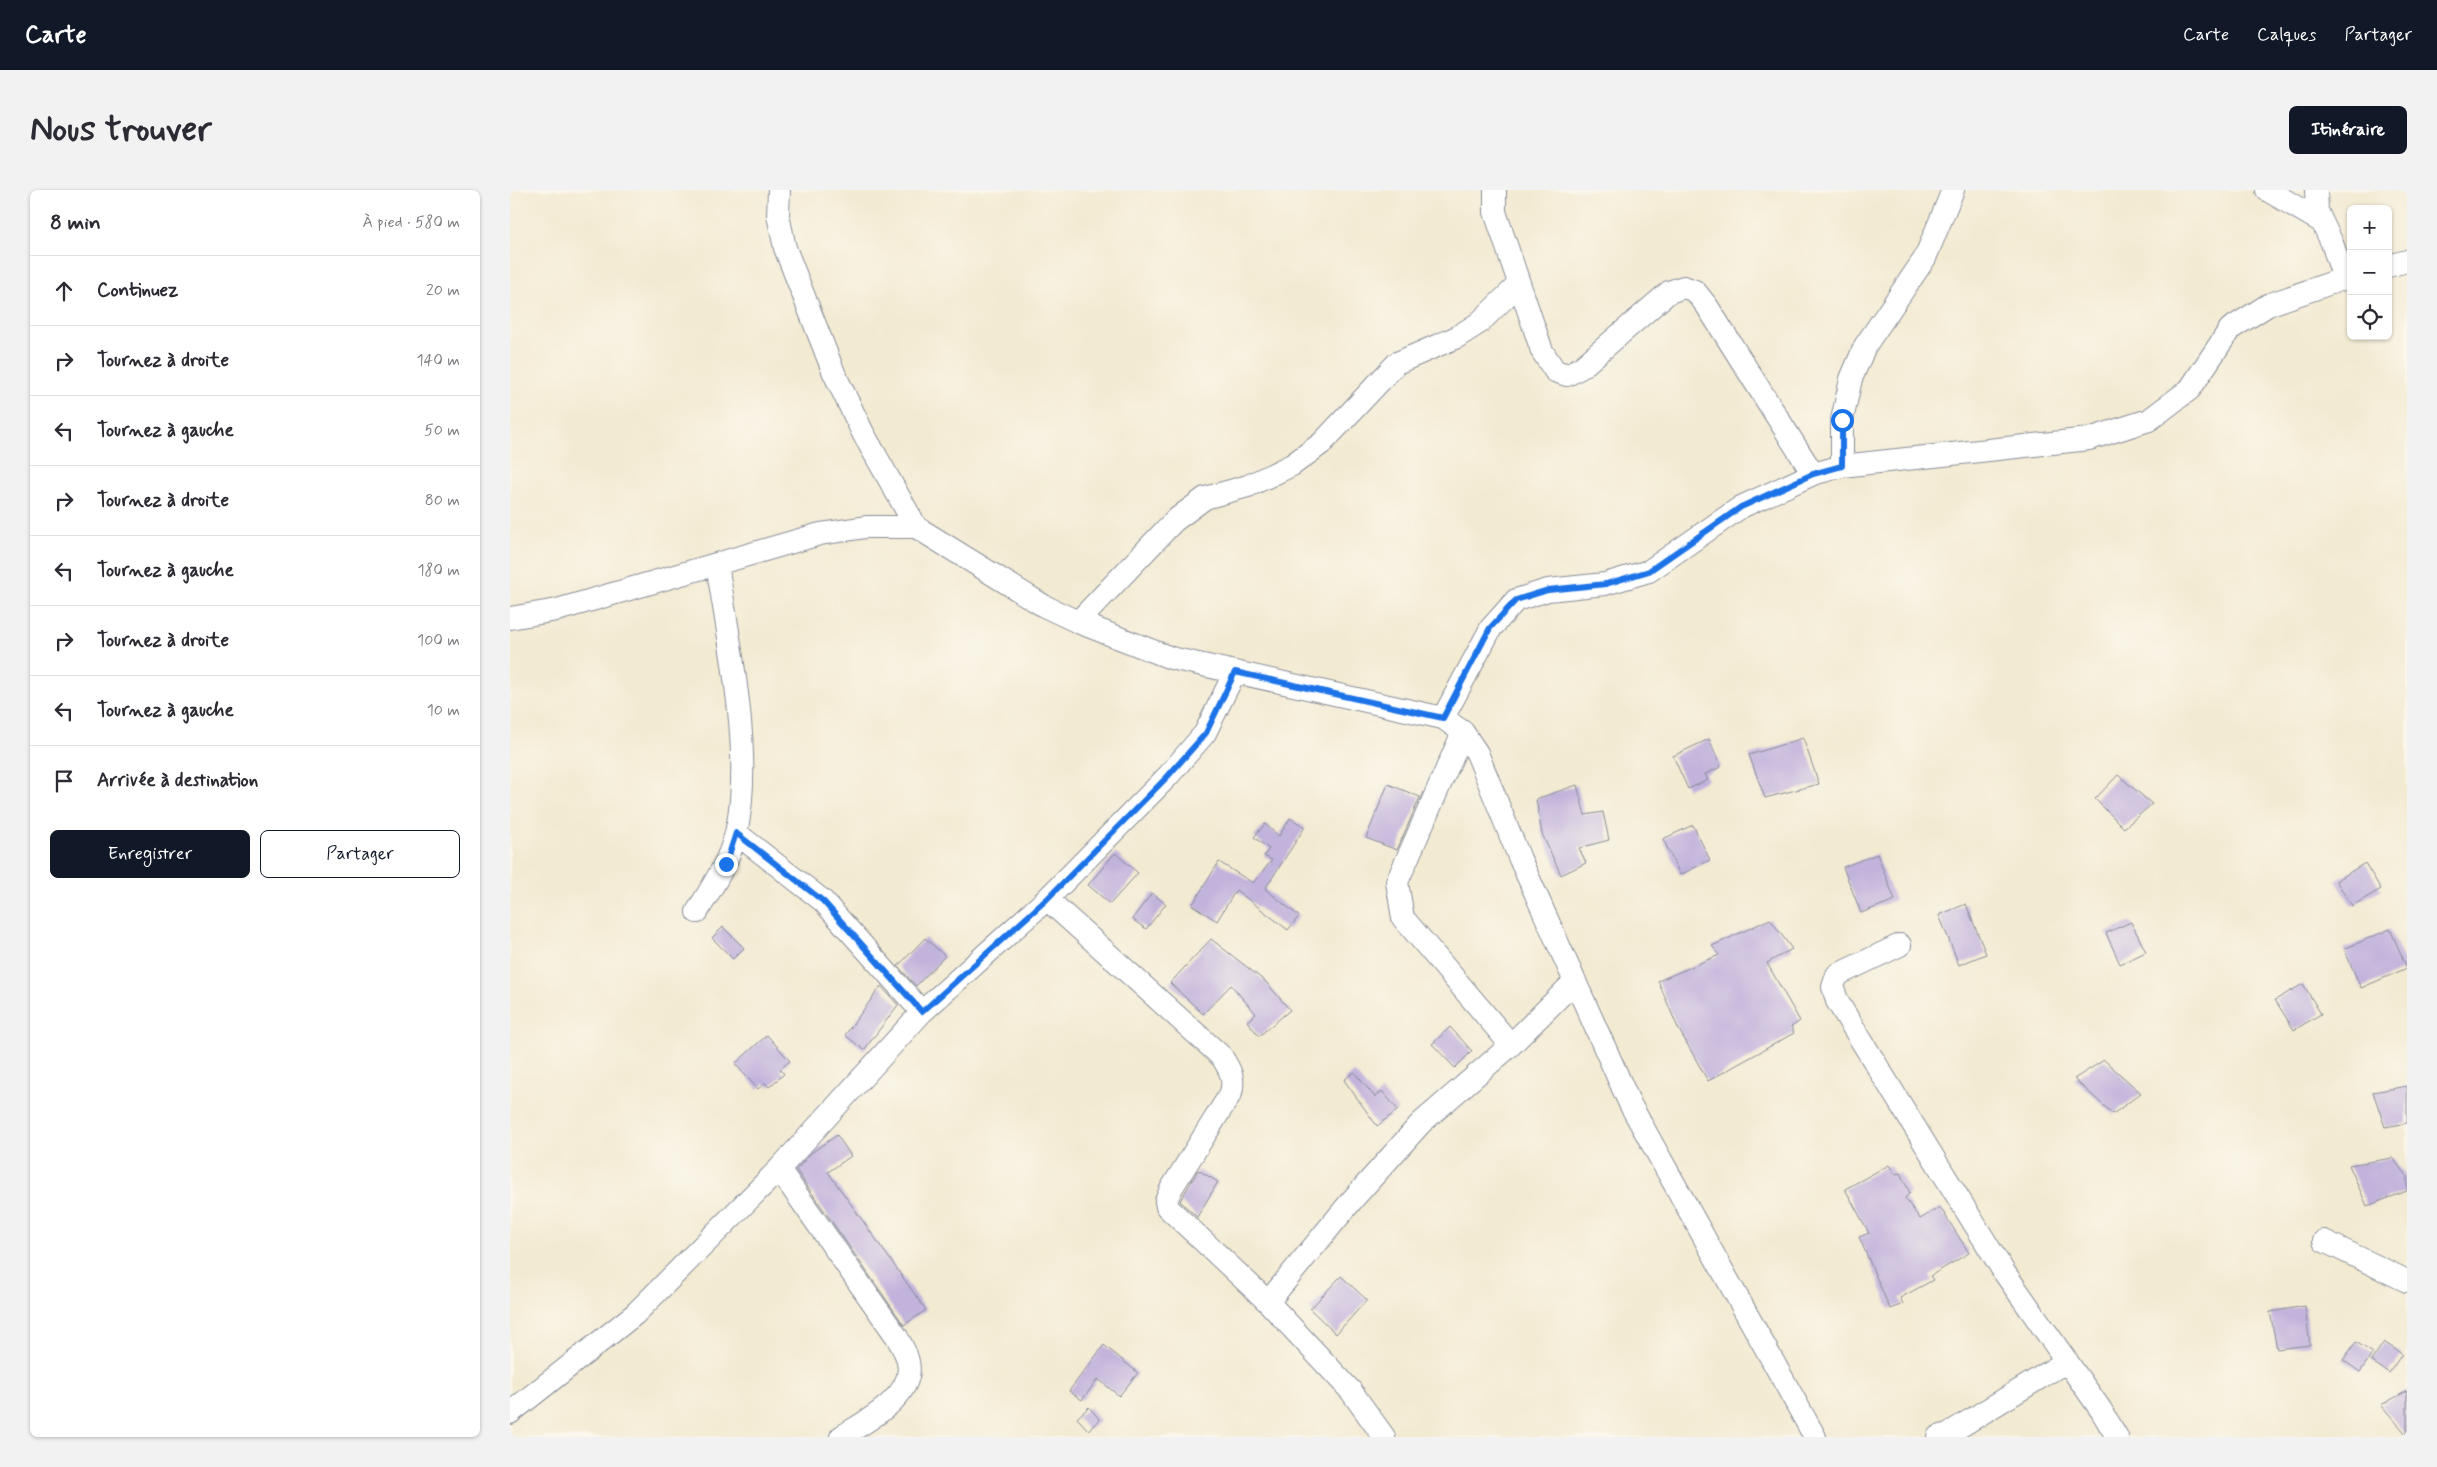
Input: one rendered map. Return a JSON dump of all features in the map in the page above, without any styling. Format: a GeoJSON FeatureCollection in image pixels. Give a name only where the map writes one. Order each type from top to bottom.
{"type":"FeatureCollection","features":[{"type":"Feature","properties":{"kind":"street"},"geometry":{"type":"LineString","coordinates":[[779,190],[778,215],[784,248],[831,364],[863,433],[916,528]]}},
{"type":"Feature","properties":{"kind":"street"},"geometry":{"type":"LineString","coordinates":[[1495,190],[1495,212],[1542,350],[1555,371],[1567,375],[1582,367],[1669,292],[1684,286],[1694,291],[1707,306],[1813,474]]}},
{"type":"Feature","properties":{"kind":"street"},"geometry":{"type":"LineString","coordinates":[[1842,466],[1842,420],[1851,379],[1865,346],[1924,258],[1953,190]]}},
{"type":"Feature","properties":{"kind":"street"},"geometry":{"type":"LineString","coordinates":[[2267,190],[2322,222]]}},
{"type":"Feature","properties":{"kind":"street"},"geometry":{"type":"LineString","coordinates":[[1443,718],[1490,628],[1516,600],[1548,590],[1606,584],[1649,571],[1741,507],[1813,474],[1842,466],[2089,439],[2149,420],[2190,389],[2230,329],[2268,305],[2347,277],[2317,211],[2316,190]]}},
{"type":"Feature","properties":{"kind":"street"},"geometry":{"type":"LineString","coordinates":[[2392,265],[2407,261]]}},
{"type":"Feature","properties":{"kind":"street"},"geometry":{"type":"LineString","coordinates":[[1078,622],[1174,521],[1192,506],[1205,498],[1248,486],[1292,465],[1322,443],[1398,362],[1457,337],[1479,324],[1519,284]]}},
{"type":"Feature","properties":{"kind":"street"},"geometry":{"type":"LineString","coordinates":[[510,618],[556,610],[820,534],[866,526],[916,528],[1044,606],[1078,622],[1171,658],[1443,718],[1463,732],[1477,754],[1630,1104],[1815,1437]]}},
{"type":"Feature","properties":{"kind":"street"},"geometry":{"type":"LineString","coordinates":[[697,912],[726,864],[736,833],[741,793],[741,743],[736,688],[718,564]]}},
{"type":"Feature","properties":{"kind":"street"},"geometry":{"type":"LineString","coordinates":[[510,1413],[635,1314],[779,1169],[922,1012],[1047,899],[1168,776],[1206,733],[1235,672]]}},
{"type":"Feature","properties":{"kind":"street"},"geometry":{"type":"LineString","coordinates":[[1463,732],[1397,882],[1398,897],[1403,918],[1511,1045]]}},
{"type":"Feature","properties":{"kind":"street"},"geometry":{"type":"LineString","coordinates":[[736,833],[823,901],[922,1012]]}},
{"type":"Feature","properties":{"kind":"street"},"geometry":{"type":"LineString","coordinates":[[1047,899],[1222,1057],[1232,1073],[1234,1084],[1231,1093],[1171,1189],[1166,1201],[1167,1208],[1268,1302],[1351,1391],[1384,1437]]}},
{"type":"Feature","properties":{"kind":"street"},"geometry":{"type":"LineString","coordinates":[[1900,945],[1837,975],[1833,987],[1837,1001],[2004,1272],[2102,1410],[2117,1437]]}},
{"type":"Feature","properties":{"kind":"street"},"geometry":{"type":"LineString","coordinates":[[1268,1302],[1353,1199],[1421,1123],[1511,1045],[1575,981]]}},
{"type":"Feature","properties":{"kind":"street"},"geometry":{"type":"LineString","coordinates":[[779,1169],[897,1337],[908,1362],[909,1377],[888,1408],[842,1437]]}},
{"type":"Feature","properties":{"kind":"street"},"geometry":{"type":"LineString","coordinates":[[2324,1241],[2407,1281]]}},
{"type":"Feature","properties":{"kind":"street"},"geometry":{"type":"LineString","coordinates":[[1938,1437],[1948,1434],[2067,1361]]}},
{"type":"Feature","properties":{"kind":"building"},"geometry":{"type":"Polygon","coordinates":[[[1803,738],[1819,784],[1765,798],[1749,755],[1803,738]]]}},
{"type":"Feature","properties":{"kind":"building"},"geometry":{"type":"Polygon","coordinates":[[[1709,739],[1721,767],[1705,774],[1708,780],[1688,789],[1673,756],[1709,739]]]}},
{"type":"Feature","properties":{"kind":"building"},"geometry":{"type":"Polygon","coordinates":[[[2118,775],[2152,804],[2124,828],[2095,799],[2118,775]]]}},
{"type":"Feature","properties":{"kind":"building"},"geometry":{"type":"Polygon","coordinates":[[[1388,784],[1420,797],[1397,850],[1366,838],[1388,784]]]}},
{"type":"Feature","properties":{"kind":"building"},"geometry":{"type":"Polygon","coordinates":[[[1577,785],[1585,815],[1603,812],[1609,840],[1579,848],[1586,863],[1561,875],[1542,834],[1536,799],[1577,785]]]}},
{"type":"Feature","properties":{"kind":"building"},"geometry":{"type":"Polygon","coordinates":[[[1290,818],[1305,827],[1265,889],[1299,916],[1288,930],[1236,890],[1217,921],[1192,905],[1219,862],[1253,883],[1272,860],[1264,856],[1269,849],[1254,837],[1265,824],[1279,836],[1290,818]]]}},
{"type":"Feature","properties":{"kind":"building"},"geometry":{"type":"Polygon","coordinates":[[[1693,825],[1710,860],[1680,875],[1663,839],[1693,825]]]}},
{"type":"Feature","properties":{"kind":"building"},"geometry":{"type":"Polygon","coordinates":[[[1115,853],[1138,873],[1110,904],[1088,885],[1115,853]]]}},
{"type":"Feature","properties":{"kind":"building"},"geometry":{"type":"Polygon","coordinates":[[[1877,854],[1895,900],[1861,913],[1843,867],[1877,854]]]}},
{"type":"Feature","properties":{"kind":"building"},"geometry":{"type":"Polygon","coordinates":[[[2365,863],[2381,889],[2352,906],[2336,881],[2365,863]]]}},
{"type":"Feature","properties":{"kind":"building"},"geometry":{"type":"Polygon","coordinates":[[[1152,893],[1166,904],[1146,929],[1132,919],[1152,893]]]}},
{"type":"Feature","properties":{"kind":"building"},"geometry":{"type":"Polygon","coordinates":[[[1966,904],[1986,954],[1959,965],[1939,915],[1966,904]]]}},
{"type":"Feature","properties":{"kind":"building"},"geometry":{"type":"Polygon","coordinates":[[[1770,919],[1792,949],[1767,963],[1800,1021],[1791,1027],[1794,1033],[1708,1081],[1678,1028],[1658,981],[1719,955],[1712,946],[1770,919]]]}},
{"type":"Feature","properties":{"kind":"building"},"geometry":{"type":"Polygon","coordinates":[[[2131,922],[2146,952],[2120,964],[2106,933],[2131,922]]]}},
{"type":"Feature","properties":{"kind":"building"},"geometry":{"type":"Polygon","coordinates":[[[723,927],[744,948],[733,959],[712,938],[723,927]]]}},
{"type":"Feature","properties":{"kind":"building"},"geometry":{"type":"Polygon","coordinates":[[[2390,929],[2407,968],[2361,988],[2344,949],[2390,929]]]}},
{"type":"Feature","properties":{"kind":"building"},"geometry":{"type":"Polygon","coordinates":[[[925,938],[945,956],[916,986],[898,966],[925,938]]]}},
{"type":"Feature","properties":{"kind":"building"},"geometry":{"type":"Polygon","coordinates":[[[1211,939],[1266,982],[1290,1010],[1259,1036],[1247,1021],[1256,1014],[1231,985],[1203,1014],[1170,983],[1211,939]]]}},
{"type":"Feature","properties":{"kind":"building"},"geometry":{"type":"Polygon","coordinates":[[[2303,984],[2321,1014],[2294,1030],[2275,1000],[2303,984]]]}},
{"type":"Feature","properties":{"kind":"building"},"geometry":{"type":"Polygon","coordinates":[[[881,986],[898,1005],[864,1050],[845,1035],[881,986]]]}},
{"type":"Feature","properties":{"kind":"building"},"geometry":{"type":"Polygon","coordinates":[[[1450,1027],[1472,1051],[1455,1068],[1432,1044],[1450,1027]]]}},
{"type":"Feature","properties":{"kind":"building"},"geometry":{"type":"Polygon","coordinates":[[[767,1035],[790,1061],[780,1069],[784,1074],[769,1087],[765,1083],[758,1089],[735,1064],[767,1035]]]}},
{"type":"Feature","properties":{"kind":"building"},"geometry":{"type":"Polygon","coordinates":[[[2104,1060],[2141,1093],[2113,1114],[2074,1079],[2104,1060]]]}},
{"type":"Feature","properties":{"kind":"building"},"geometry":{"type":"Polygon","coordinates":[[[1354,1072],[1375,1097],[1382,1091],[1398,1110],[1377,1126],[1344,1080],[1354,1072]]]}},
{"type":"Feature","properties":{"kind":"building"},"geometry":{"type":"Polygon","coordinates":[[[2407,1086],[2407,1123],[2385,1127],[2373,1092],[2407,1086]]]}},
{"type":"Feature","properties":{"kind":"building"},"geometry":{"type":"Polygon","coordinates":[[[837,1135],[851,1156],[828,1172],[926,1310],[904,1325],[796,1170],[811,1153],[837,1135]]]}},
{"type":"Feature","properties":{"kind":"building"},"geometry":{"type":"Polygon","coordinates":[[[2393,1158],[2407,1177],[2407,1191],[2367,1206],[2349,1165],[2393,1158]]]}},
{"type":"Feature","properties":{"kind":"building"},"geometry":{"type":"Polygon","coordinates":[[[1889,1165],[1895,1174],[1900,1173],[1910,1193],[1905,1198],[1920,1219],[1940,1207],[1969,1253],[1930,1276],[1933,1280],[1900,1298],[1903,1304],[1890,1309],[1859,1237],[1869,1233],[1845,1189],[1889,1165]]]}},
{"type":"Feature","properties":{"kind":"building"},"geometry":{"type":"Polygon","coordinates":[[[1198,1170],[1218,1182],[1197,1217],[1180,1201],[1198,1170]]]}},
{"type":"Feature","properties":{"kind":"building"},"geometry":{"type":"Polygon","coordinates":[[[1341,1276],[1367,1300],[1336,1334],[1310,1309],[1341,1276]]]}},
{"type":"Feature","properties":{"kind":"building"},"geometry":{"type":"Polygon","coordinates":[[[2305,1306],[2310,1345],[2277,1349],[2270,1312],[2305,1306]]]}},
{"type":"Feature","properties":{"kind":"building"},"geometry":{"type":"Polygon","coordinates":[[[2356,1342],[2373,1353],[2360,1372],[2343,1360],[2356,1342]]]}},
{"type":"Feature","properties":{"kind":"building"},"geometry":{"type":"Polygon","coordinates":[[[2384,1342],[2402,1354],[2389,1373],[2371,1361],[2384,1342]]]}},
{"type":"Feature","properties":{"kind":"building"},"geometry":{"type":"Polygon","coordinates":[[[1104,1345],[1138,1373],[1119,1396],[1098,1379],[1082,1400],[1069,1391],[1104,1345]]]}},
{"type":"Feature","properties":{"kind":"building"},"geometry":{"type":"Polygon","coordinates":[[[2407,1391],[2407,1435],[2381,1405],[2407,1391]]]}},
{"type":"Feature","properties":{"kind":"building"},"geometry":{"type":"Polygon","coordinates":[[[1089,1407],[1100,1420],[1088,1430],[1077,1418],[1089,1407]]]}},
{"type":"Feature","properties":{"kind":"route"},"geometry":{"type":"LineString","coordinates":[[726,864],[736,833],[823,901],[922,1012],[1047,899],[1168,776],[1206,733],[1235,672],[1443,718],[1490,628],[1516,600],[1548,590],[1606,584],[1649,571],[1741,507],[1813,474],[1842,466],[1842,420]]}}]}
